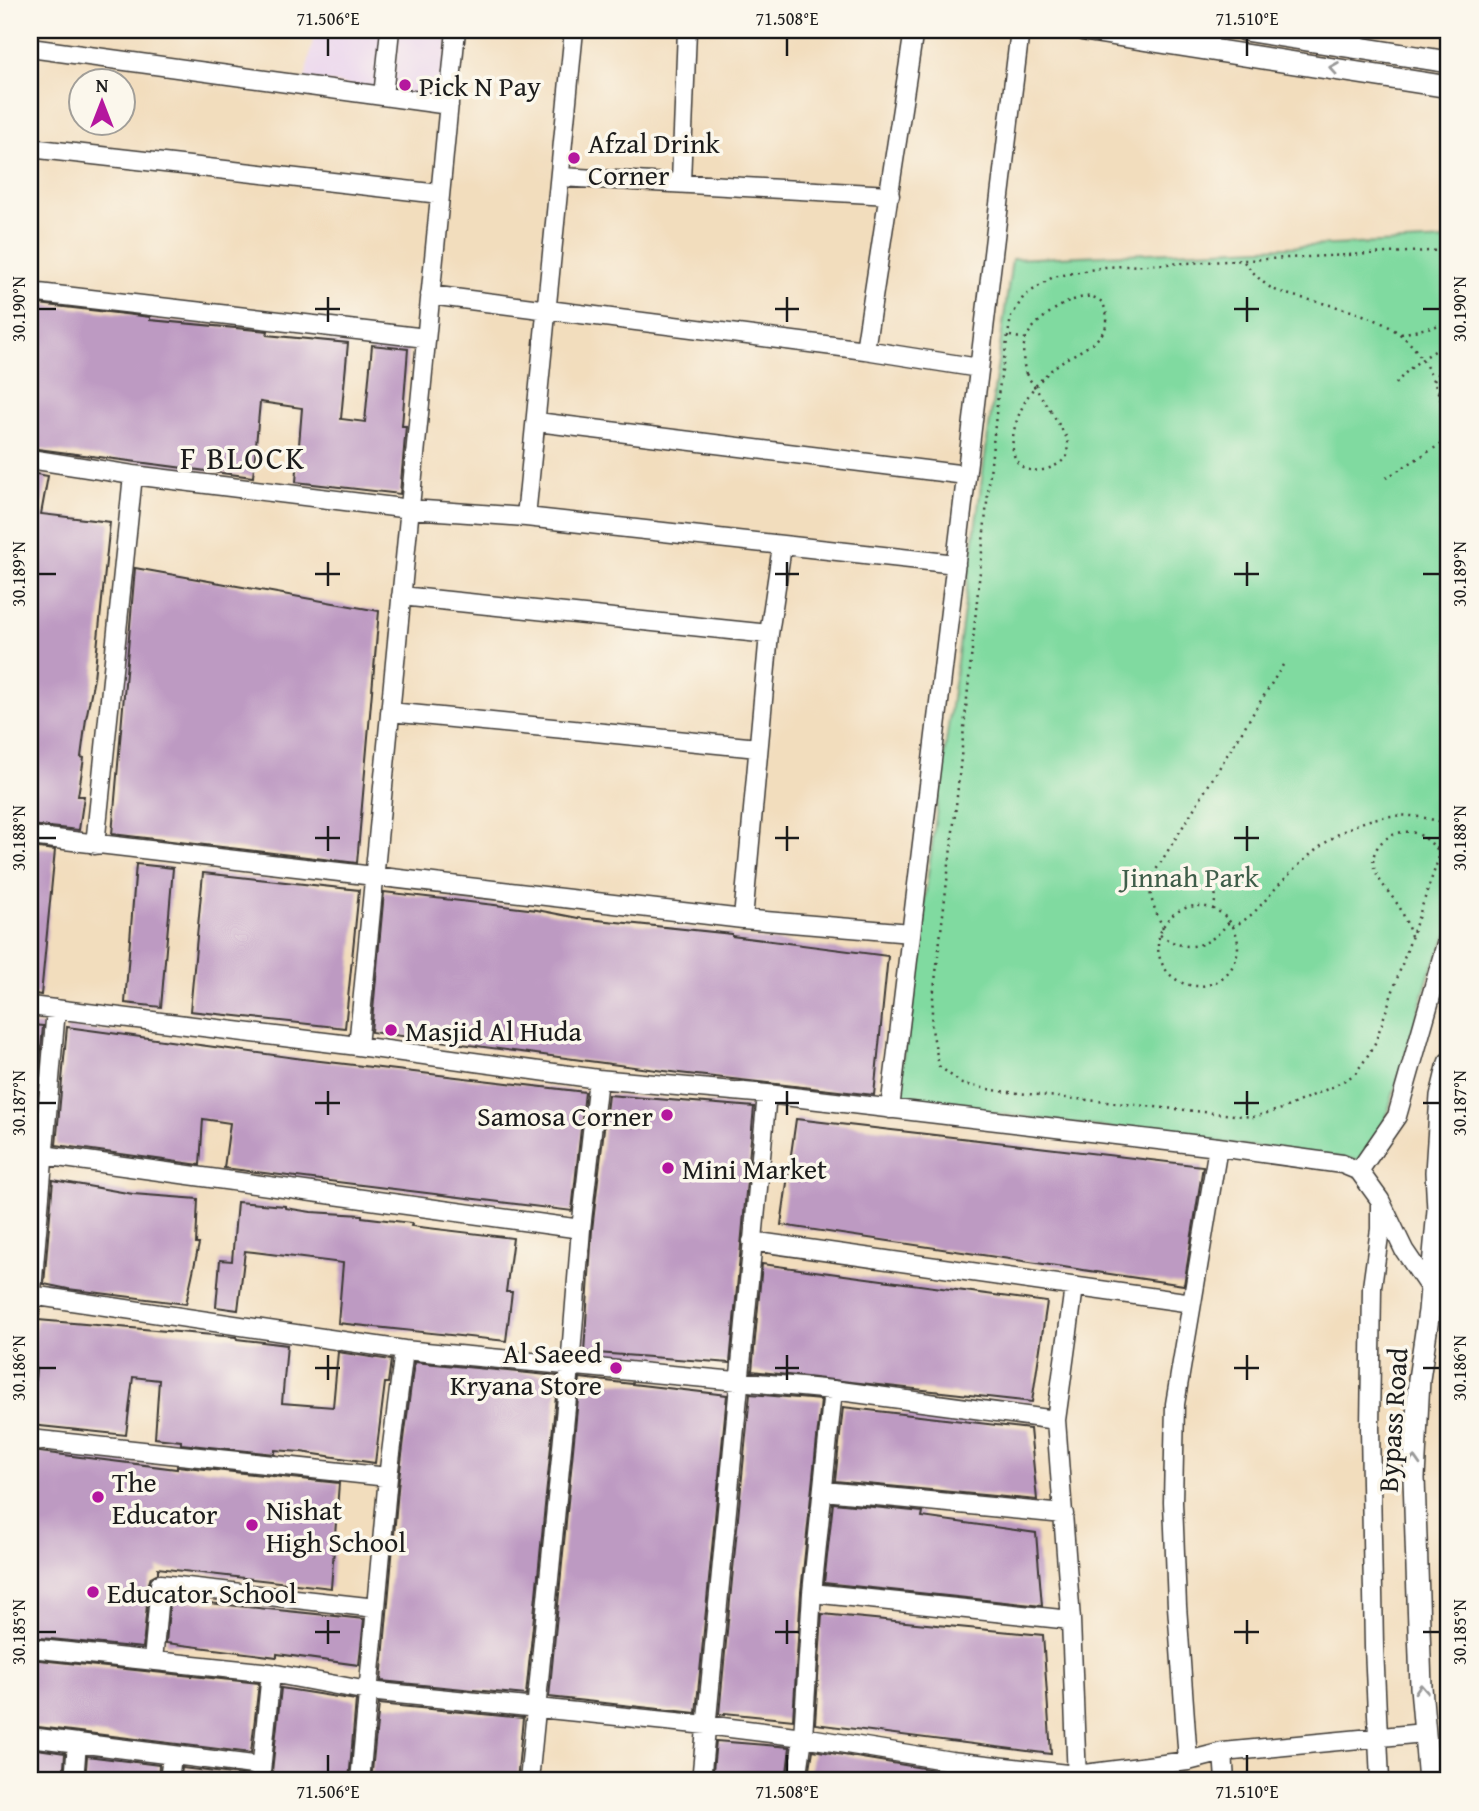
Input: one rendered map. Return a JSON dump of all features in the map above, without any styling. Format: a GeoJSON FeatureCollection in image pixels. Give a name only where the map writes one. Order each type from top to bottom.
{"type":"FeatureCollection","features":[{"type":"Feature","properties":{"kind":"main road"},"geometry":{"type":"LineString","coordinates":[[1084,30],[1209,39],[1363,72],[1449,87]]}},
{"type":"Feature","properties":{"kind":"main road"},"geometry":{"type":"LineString","coordinates":[[1244,30],[1367,40],[1449,62]]}},
{"type":"Feature","properties":{"kind":"main road"},"geometry":{"type":"LineString","coordinates":[[1363,72],[1367,40]]}},
{"type":"Feature","properties":{"kind":"main road","name":"Bypass Road"},"geometry":{"type":"LineString","coordinates":[[1429,1781],[1424,1733],[1413,1478],[1419,1379],[1442,1174],[1441,1096],[1449,1063]]}},
{"type":"Feature","properties":{"kind":"street"},"geometry":{"type":"LineString","coordinates":[[383,96],[390,30]]}},
{"type":"Feature","properties":{"kind":"street"},"geometry":{"type":"LineString","coordinates":[[358,1046],[456,30]]}},
{"type":"Feature","properties":{"kind":"street"},"geometry":{"type":"LineString","coordinates":[[526,517],[574,30]]}},
{"type":"Feature","properties":{"kind":"street"},"geometry":{"type":"LineString","coordinates":[[681,182],[687,30]]}},
{"type":"Feature","properties":{"kind":"street"},"geometry":{"type":"LineString","coordinates":[[866,350],[914,30]]}},
{"type":"Feature","properties":{"kind":"street"},"geometry":{"type":"LineString","coordinates":[[890,1109],[1020,30]]}},
{"type":"Feature","properties":{"kind":"street"},"geometry":{"type":"LineString","coordinates":[[30,48],[449,105]]}},
{"type":"Feature","properties":{"kind":"street"},"geometry":{"type":"LineString","coordinates":[[30,148],[440,194]]}},
{"type":"Feature","properties":{"kind":"street"},"geometry":{"type":"LineString","coordinates":[[560,177],[890,195]]}},
{"type":"Feature","properties":{"kind":"street"},"geometry":{"type":"LineString","coordinates":[[30,292],[426,338]]}},
{"type":"Feature","properties":{"kind":"street"},"geometry":{"type":"LineString","coordinates":[[430,295],[866,350],[979,368]]}},
{"type":"Feature","properties":{"kind":"street"},"geometry":{"type":"LineString","coordinates":[[537,422],[966,475]]}},
{"type":"Feature","properties":{"kind":"street"},"geometry":{"type":"LineString","coordinates":[[30,459],[133,475],[410,509],[526,517],[956,564]]}},
{"type":"Feature","properties":{"kind":"street"},"geometry":{"type":"LineString","coordinates":[[94,845],[133,475]]}},
{"type":"Feature","properties":{"kind":"street"},"geometry":{"type":"LineString","coordinates":[[743,919],[769,634],[782,546]]}},
{"type":"Feature","properties":{"kind":"street"},"geometry":{"type":"LineString","coordinates":[[401,596],[769,634]]}},
{"type":"Feature","properties":{"kind":"street"},"geometry":{"type":"LineString","coordinates":[[390,712],[758,748]]}},
{"type":"Feature","properties":{"kind":"street"},"geometry":{"type":"LineString","coordinates":[[30,836],[743,919],[911,933]]}},
{"type":"Feature","properties":{"kind":"street"},"geometry":{"type":"LineString","coordinates":[[1359,1171],[1396,1116],[1449,933]]}},
{"type":"Feature","properties":{"kind":"street"},"geometry":{"type":"LineString","coordinates":[[30,1006],[358,1046],[598,1079],[767,1094],[1342,1164],[1359,1171],[1380,1200],[1404,1250],[1431,1290]]}},
{"type":"Feature","properties":{"kind":"street"},"geometry":{"type":"LineString","coordinates":[[56,1009],[31,1304],[404,1350],[833,1390],[1056,1420]]}},
{"type":"Feature","properties":{"kind":"street"},"geometry":{"type":"LineString","coordinates":[[529,1781],[581,1229],[598,1079]]}},
{"type":"Feature","properties":{"kind":"street"},"geometry":{"type":"LineString","coordinates":[[701,1781],[767,1094]]}},
{"type":"Feature","properties":{"kind":"street"},"geometry":{"type":"LineString","coordinates":[[1188,1761],[1177,1606],[1173,1477],[1175,1404],[1219,1147]]}},
{"type":"Feature","properties":{"kind":"street"},"geometry":{"type":"LineString","coordinates":[[43,1155],[581,1229]]}},
{"type":"Feature","properties":{"kind":"street"},"geometry":{"type":"LineString","coordinates":[[1380,1200],[1380,1229],[1372,1287],[1370,1428],[1374,1647],[1380,1781]]}},
{"type":"Feature","properties":{"kind":"street"},"geometry":{"type":"LineString","coordinates":[[752,1241],[1192,1303]]}},
{"type":"Feature","properties":{"kind":"street"},"geometry":{"type":"LineString","coordinates":[[1074,1287],[1056,1420],[1071,1620],[1077,1778]]}},
{"type":"Feature","properties":{"kind":"street"},"geometry":{"type":"LineString","coordinates":[[360,1781],[388,1477],[404,1350]]}},
{"type":"Feature","properties":{"kind":"street"},"geometry":{"type":"LineString","coordinates":[[797,1781],[803,1737],[812,1593],[833,1390]]}},
{"type":"Feature","properties":{"kind":"street"},"geometry":{"type":"LineString","coordinates":[[30,1439],[388,1477]]}},
{"type":"Feature","properties":{"kind":"street"},"geometry":{"type":"LineString","coordinates":[[824,1491],[1064,1514]]}},
{"type":"Feature","properties":{"kind":"street"},"geometry":{"type":"LineString","coordinates":[[153,1661],[160,1584],[376,1608]]}},
{"type":"Feature","properties":{"kind":"street"},"geometry":{"type":"LineString","coordinates":[[812,1593],[1071,1620]]}},
{"type":"Feature","properties":{"kind":"street"},"geometry":{"type":"LineString","coordinates":[[30,1648],[271,1673],[368,1691],[803,1737],[1077,1778],[1188,1761],[1223,1752],[1424,1733]]}},
{"type":"Feature","properties":{"kind":"street"},"geometry":{"type":"LineString","coordinates":[[30,1737],[172,1756],[260,1774],[271,1673]]}},
{"type":"Feature","properties":{"kind":"street"},"geometry":{"type":"LineString","coordinates":[[74,1781],[78,1743]]}},
{"type":"Feature","properties":{"kind":"street"},"geometry":{"type":"LineString","coordinates":[[1223,1752],[1225,1781]]}},
{"type":"Feature","properties":{"kind":"street"},"geometry":{"type":"LineString","coordinates":[[169,1781],[172,1756]]}},
{"type":"Feature","properties":{"kind":"street"},"geometry":{"type":"LineString","coordinates":[[951,1761],[953,1781]]}},
{"type":"Feature","properties":{"kind":"path"},"geometry":{"type":"LineString","coordinates":[[1160,935],[1175,944],[1192,947],[1212,939],[1231,924],[1247,918],[1304,860],[1340,832],[1374,817],[1420,816],[1449,827],[1375,1043],[1354,1075],[1332,1087],[1282,1109],[1253,1117],[975,1087],[962,1084],[939,1066],[930,1024],[956,806],[998,395],[1010,336],[1011,317],[1024,296],[1053,277],[1105,267],[1449,250]]}},
{"type":"Feature","properties":{"kind":"path"},"geometry":{"type":"LineString","coordinates":[[1244,262],[1272,288],[1352,310],[1390,326],[1401,334],[1423,358],[1438,390],[1449,424]]}},
{"type":"Feature","properties":{"kind":"path"},"geometry":{"type":"LineString","coordinates":[[1026,339],[1023,363],[1026,374],[1051,411],[1068,440],[1067,456],[1054,468],[1044,470],[1026,468],[1013,453],[1016,424],[1027,397],[1061,362],[1103,333],[1107,310],[1102,302],[1090,297],[1070,303],[1043,316],[1026,339]]}},
{"type":"Feature","properties":{"kind":"path"},"geometry":{"type":"LineString","coordinates":[[1401,334],[1449,323]]}},
{"type":"Feature","properties":{"kind":"path"},"geometry":{"type":"LineString","coordinates":[[1010,336],[1026,339]]}},
{"type":"Feature","properties":{"kind":"path"},"geometry":{"type":"LineString","coordinates":[[1396,384],[1423,358],[1449,343]]}},
{"type":"Feature","properties":{"kind":"path"},"geometry":{"type":"LineString","coordinates":[[1434,381],[1449,355]]}},
{"type":"Feature","properties":{"kind":"path"},"geometry":{"type":"LineString","coordinates":[[1438,390],[1449,397]]}},
{"type":"Feature","properties":{"kind":"path"},"geometry":{"type":"LineString","coordinates":[[1385,478],[1449,439]]}},
{"type":"Feature","properties":{"kind":"path"},"geometry":{"type":"LineString","coordinates":[[1163,928],[1150,897],[1151,878],[1283,665]]}},
{"type":"Feature","properties":{"kind":"path"},"geometry":{"type":"LineString","coordinates":[[1412,936],[1401,910],[1375,873],[1375,850],[1390,835],[1404,832],[1425,837],[1440,852]]}},
{"type":"Feature","properties":{"kind":"path"},"geometry":{"type":"LineString","coordinates":[[1214,910],[1216,891]]}},
{"type":"Feature","properties":{"kind":"path"},"geometry":{"type":"LineString","coordinates":[[1205,907],[1214,910],[1231,924],[1238,943],[1235,961],[1217,982],[1199,986],[1181,982],[1166,970],[1159,953],[1163,928],[1168,920],[1185,909],[1205,907]]}},
{"type":"Feature","properties":{"kind":"shaded area"},"geometry":{"type":"Polygon","coordinates":[[[315,30],[383,30],[376,89],[305,79],[315,30]]]}},
{"type":"Feature","properties":{"kind":"shaded area"},"geometry":{"type":"Polygon","coordinates":[[[399,30],[449,30],[441,98],[393,91],[399,30]]]}},
{"type":"Feature","properties":{"kind":"green space","name":"Jinnah Park"},"geometry":{"type":"Polygon","coordinates":[[[1449,240],[1449,932],[1430,972],[1373,1162],[897,1101],[1012,259],[1449,240]]]}},
{"type":"Feature","properties":{"kind":"building"},"geometry":{"type":"Polygon","coordinates":[[[30,303],[150,317],[150,320],[268,331],[267,335],[348,343],[341,419],[365,422],[372,345],[408,349],[402,426],[406,426],[400,494],[296,482],[302,408],[260,402],[253,477],[30,448],[30,303]]]}},
{"type":"Feature","properties":{"kind":"building"},"geometry":{"type":"Polygon","coordinates":[[[30,473],[48,476],[41,514],[110,522],[94,678],[81,757],[84,758],[78,796],[84,796],[79,830],[30,825],[30,473]]]}},
{"type":"Feature","properties":{"kind":"building"},"geometry":{"type":"Polygon","coordinates":[[[135,568],[379,611],[357,863],[112,834],[135,568]]]}},
{"type":"Feature","properties":{"kind":"building"},"geometry":{"type":"Polygon","coordinates":[[[30,847],[55,850],[41,995],[30,993],[30,847]]]}},
{"type":"Feature","properties":{"kind":"building"},"geometry":{"type":"Polygon","coordinates":[[[136,864],[173,868],[161,1007],[125,1003],[136,864]]]}},
{"type":"Feature","properties":{"kind":"building"},"geometry":{"type":"Polygon","coordinates":[[[203,873],[359,890],[345,1028],[190,1011],[203,873]]]}},
{"type":"Feature","properties":{"kind":"building"},"geometry":{"type":"Polygon","coordinates":[[[384,892],[537,910],[578,918],[732,934],[888,956],[874,1095],[679,1073],[371,1032],[384,892]]]}},
{"type":"Feature","properties":{"kind":"building"},"geometry":{"type":"Polygon","coordinates":[[[30,1025],[43,1026],[33,1144],[30,1143],[30,1025]]]}},
{"type":"Feature","properties":{"kind":"building"},"geometry":{"type":"Polygon","coordinates":[[[67,1027],[303,1059],[585,1092],[572,1211],[224,1168],[230,1123],[203,1119],[200,1165],[56,1145],[67,1027]]]}},
{"type":"Feature","properties":{"kind":"building","name":"Mini Market"},"geometry":{"type":"Polygon","coordinates":[[[608,1095],[754,1107],[730,1363],[584,1352],[592,1230],[608,1095]]]}},
{"type":"Feature","properties":{"kind":"building"},"geometry":{"type":"Polygon","coordinates":[[[796,1119],[1203,1166],[1184,1285],[781,1225],[796,1119]]]}},
{"type":"Feature","properties":{"kind":"building"},"geometry":{"type":"Polygon","coordinates":[[[53,1180],[133,1194],[198,1199],[196,1244],[199,1244],[186,1304],[44,1284],[53,1180]]]}},
{"type":"Feature","properties":{"kind":"building"},"geometry":{"type":"Polygon","coordinates":[[[237,1202],[285,1206],[311,1212],[362,1215],[412,1223],[411,1226],[513,1238],[506,1292],[512,1292],[506,1341],[338,1323],[343,1263],[254,1252],[245,1251],[238,1310],[216,1307],[220,1260],[232,1261],[237,1202]]]}},
{"type":"Feature","properties":{"kind":"building"},"geometry":{"type":"Polygon","coordinates":[[[762,1264],[1047,1302],[1032,1402],[752,1371],[762,1264]]]}},
{"type":"Feature","properties":{"kind":"building"},"geometry":{"type":"Polygon","coordinates":[[[38,1320],[236,1337],[287,1345],[282,1403],[333,1407],[338,1352],[391,1360],[388,1383],[385,1383],[375,1463],[301,1452],[275,1450],[275,1454],[181,1444],[181,1441],[155,1438],[159,1380],[133,1377],[126,1435],[31,1425],[36,1368],[32,1367],[38,1320]]]}},
{"type":"Feature","properties":{"kind":"building"},"geometry":{"type":"Polygon","coordinates":[[[414,1362],[558,1376],[526,1695],[381,1681],[399,1478],[414,1362]]]}},
{"type":"Feature","properties":{"kind":"building"},"geometry":{"type":"Polygon","coordinates":[[[580,1378],[727,1395],[696,1713],[549,1697],[580,1378]]]}},
{"type":"Feature","properties":{"kind":"building"},"geometry":{"type":"Polygon","coordinates":[[[750,1394],[821,1400],[801,1592],[793,1720],[719,1714],[750,1394]]]}},
{"type":"Feature","properties":{"kind":"building"},"geometry":{"type":"Polygon","coordinates":[[[843,1407],[1030,1429],[1037,1500],[835,1481],[843,1407]]]}},
{"type":"Feature","properties":{"kind":"building"},"geometry":{"type":"Polygon","coordinates":[[[32,1451],[177,1469],[177,1466],[339,1483],[331,1588],[158,1568],[158,1573],[151,1577],[149,1583],[143,1648],[30,1637],[32,1451]]]}},
{"type":"Feature","properties":{"kind":"building"},"geometry":{"type":"Polygon","coordinates":[[[833,1503],[923,1512],[922,1517],[1036,1533],[1042,1606],[824,1583],[833,1503]]]}},
{"type":"Feature","properties":{"kind":"building"},"geometry":{"type":"Polygon","coordinates":[[[170,1599],[364,1619],[359,1665],[166,1643],[170,1599]]]}},
{"type":"Feature","properties":{"kind":"building"},"geometry":{"type":"Polygon","coordinates":[[[822,1614],[1043,1635],[1051,1754],[815,1724],[822,1614]]]}},
{"type":"Feature","properties":{"kind":"building"},"geometry":{"type":"Polygon","coordinates":[[[30,1659],[259,1683],[251,1753],[30,1726],[30,1659]]]}},
{"type":"Feature","properties":{"kind":"building"},"geometry":{"type":"Polygon","coordinates":[[[281,1688],[356,1700],[349,1781],[271,1781],[281,1688]]]}},
{"type":"Feature","properties":{"kind":"building"},"geometry":{"type":"Polygon","coordinates":[[[379,1704],[523,1718],[517,1781],[371,1781],[379,1704]]]}},
{"type":"Feature","properties":{"kind":"building"},"geometry":{"type":"Polygon","coordinates":[[[716,1741],[790,1747],[786,1781],[712,1781],[716,1741]]]}},
{"type":"Feature","properties":{"kind":"building"},"geometry":{"type":"Polygon","coordinates":[[[30,1748],[65,1753],[63,1781],[30,1781],[30,1748]]]}},
{"type":"Feature","properties":{"kind":"building"},"geometry":{"type":"Polygon","coordinates":[[[813,1750],[941,1771],[942,1781],[808,1781],[813,1750]]]}},
{"type":"Feature","properties":{"kind":"building"},"geometry":{"type":"Polygon","coordinates":[[[87,1756],[159,1765],[158,1781],[85,1781],[87,1756]]]}},
{"type":"Feature","properties":{"kind":"building"},"geometry":{"type":"Polygon","coordinates":[[[182,1768],[249,1776],[249,1781],[180,1781],[182,1768]]]}},
{"type":"Feature","properties":{"kind":"place","name":"Pick N Pay"},"geometry":{"type":"Point","coordinates":[405,85]}},
{"type":"Feature","properties":{"kind":"place","name":"Afzal Drink Corner"},"geometry":{"type":"Point","coordinates":[574,158]}},
{"type":"Feature","properties":{"kind":"place","name":"Masjid Al Huda"},"geometry":{"type":"Point","coordinates":[391,1030]}},
{"type":"Feature","properties":{"kind":"place","name":"Samosa Corner"},"geometry":{"type":"Point","coordinates":[667,1115]}},
{"type":"Feature","properties":{"kind":"place","name":"Mini Market"},"geometry":{"type":"Point","coordinates":[668,1168]}},
{"type":"Feature","properties":{"kind":"place","name":"Al Saeed Kryana Store"},"geometry":{"type":"Point","coordinates":[616,1368]}},
{"type":"Feature","properties":{"kind":"place","name":"The Educator"},"geometry":{"type":"Point","coordinates":[98,1497]}},
{"type":"Feature","properties":{"kind":"place","name":"Nishat High School"},"geometry":{"type":"Point","coordinates":[252,1525]}},
{"type":"Feature","properties":{"kind":"place","name":"Educator School"},"geometry":{"type":"Point","coordinates":[93,1592]}},
{"type":"Feature","properties":{"kind":"district","name":"F BLOCK"},"geometry":{"type":"Point","coordinates":[243,457]}}]}
